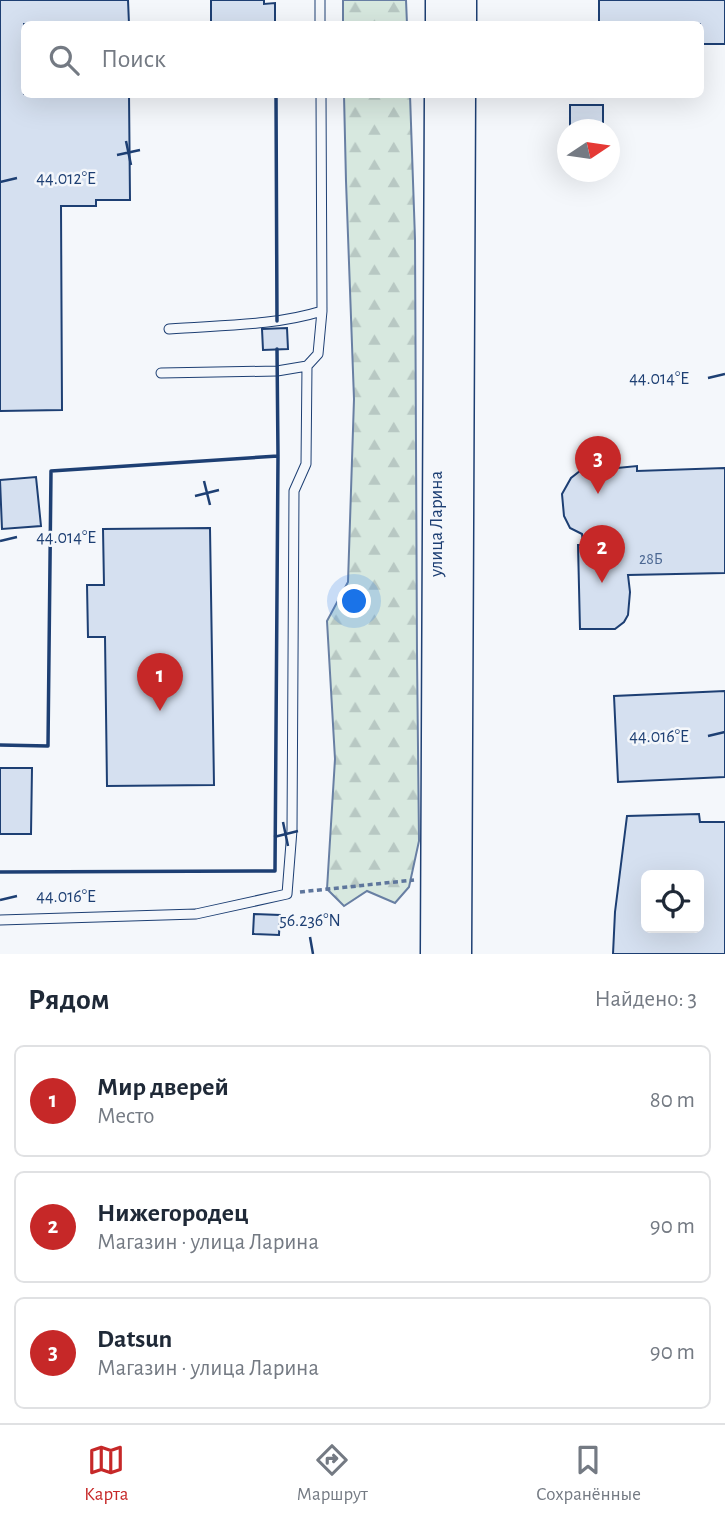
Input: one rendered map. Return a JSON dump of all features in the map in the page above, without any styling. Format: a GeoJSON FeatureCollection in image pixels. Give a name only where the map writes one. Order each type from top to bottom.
{"type":"FeatureCollection","features":[{"type":"Feature","properties":{"kind":"main road"},"geometry":{"type":"LineString","coordinates":[[439,0],[439,21]]}},
{"type":"Feature","properties":{"kind":"main road"},"geometry":{"type":"LineString","coordinates":[[463,0],[463,21]]}},
{"type":"Feature","properties":{"kind":"main road","name":"улица Ларина"},"geometry":{"type":"LineString","coordinates":[[434,954],[438,98]]}},
{"type":"Feature","properties":{"kind":"main road","name":"улица Ларина"},"geometry":{"type":"LineString","coordinates":[[458,954],[462,98]]}},
{"type":"Feature","properties":{"kind":"lane"},"geometry":{"type":"LineString","coordinates":[[320,0],[320,21]]}},
{"type":"Feature","properties":{"kind":"lane"},"geometry":{"type":"LineString","coordinates":[[161,373],[277,370],[307,366],[318,354],[322,311],[320,98]]}},
{"type":"Feature","properties":{"kind":"lane"},"geometry":{"type":"LineString","coordinates":[[169,329],[277,321],[322,311]]}},
{"type":"Feature","properties":{"kind":"lane"},"geometry":{"type":"LineString","coordinates":[[0,920],[196,914],[287,894],[292,830],[294,491],[306,464],[307,366]]}},
{"type":"Feature","properties":{"kind":"path"},"geometry":{"type":"LineString","coordinates":[[287,894],[434,879]]}},
{"type":"Feature","properties":{"kind":"green space"},"geometry":{"type":"Polygon","coordinates":[[[343,0],[406,0],[407,21],[343,21],[343,0]]]}},
{"type":"Feature","properties":{"kind":"green space"},"geometry":{"type":"Polygon","coordinates":[[[344,98],[410,98],[415,239],[419,841],[409,887],[395,903],[367,891],[344,906],[327,889],[335,759],[327,621],[348,582],[354,399],[344,98]]]}},
{"type":"Feature","properties":{"kind":"building"},"geometry":{"type":"Polygon","coordinates":[[[0,0],[128,0],[129,21],[21,21],[21,98],[129,98],[130,200],[96,200],[96,206],[61,206],[62,410],[0,411],[0,0]]]}},
{"type":"Feature","properties":{"kind":"building"},"geometry":{"type":"Polygon","coordinates":[[[211,0],[264,0],[264,4],[275,3],[275,21],[211,21],[211,0]]]}},
{"type":"Feature","properties":{"kind":"building"},"geometry":{"type":"Polygon","coordinates":[[[599,0],[725,0],[725,44],[704,44],[704,21],[599,21],[599,0]]]}},
{"type":"Feature","properties":{"kind":"building"},"geometry":{"type":"Polygon","coordinates":[[[570,105],[603,105],[603,119],[570,119],[570,105]]]}},
{"type":"Feature","properties":{"kind":"building"},"geometry":{"type":"Polygon","coordinates":[[[287,328],[288,349],[263,350],[262,329],[287,328]]]}},
{"type":"Feature","properties":{"kind":"building"},"geometry":{"type":"Polygon","coordinates":[[[606,465],[617,468],[637,466],[637,471],[725,468],[725,573],[628,575],[630,592],[628,615],[624,622],[615,629],[580,629],[578,545],[583,545],[582,534],[570,528],[564,516],[562,494],[571,478],[585,467],[606,465]]]}},
{"type":"Feature","properties":{"kind":"building"},"geometry":{"type":"Polygon","coordinates":[[[36,477],[41,526],[2,529],[0,480],[36,477]]]}},
{"type":"Feature","properties":{"kind":"building"},"geometry":{"type":"Polygon","coordinates":[[[210,528],[214,785],[107,786],[105,637],[88,637],[87,585],[104,585],[103,529],[210,528]]]}},
{"type":"Feature","properties":{"kind":"building"},"geometry":{"type":"Polygon","coordinates":[[[725,691],[725,777],[618,782],[614,696],[725,691]]]}},
{"type":"Feature","properties":{"kind":"building"},"geometry":{"type":"Polygon","coordinates":[[[0,768],[32,768],[31,834],[0,834],[0,768]]]}},
{"type":"Feature","properties":{"kind":"building"},"geometry":{"type":"Polygon","coordinates":[[[699,814],[700,822],[725,822],[725,954],[613,954],[615,912],[627,816],[699,814]]]}},
{"type":"Feature","properties":{"kind":"building"},"geometry":{"type":"Polygon","coordinates":[[[254,914],[280,915],[279,935],[253,934],[254,914]]]}},
{"type":"Feature","properties":{"kind":"wall"},"geometry":{"type":"LineString","coordinates":[[276,98],[277,321]]}},
{"type":"Feature","properties":{"kind":"wall"},"geometry":{"type":"LineString","coordinates":[[0,745],[48,746],[51,471],[278,456],[277,349]]}},
{"type":"Feature","properties":{"kind":"wall"},"geometry":{"type":"LineString","coordinates":[[0,872],[275,871],[278,456]]}},
{"type":"Feature","properties":{"kind":"place","name":"Datsun"},"geometry":{"type":"Point","coordinates":[598,494]}},
{"type":"Feature","properties":{"kind":"place","name":"Нижегородец"},"geometry":{"type":"Point","coordinates":[602,583]}},
{"type":"Feature","properties":{"kind":"place","name":"Мир дверей"},"geometry":{"type":"Point","coordinates":[160,711]}}]}
